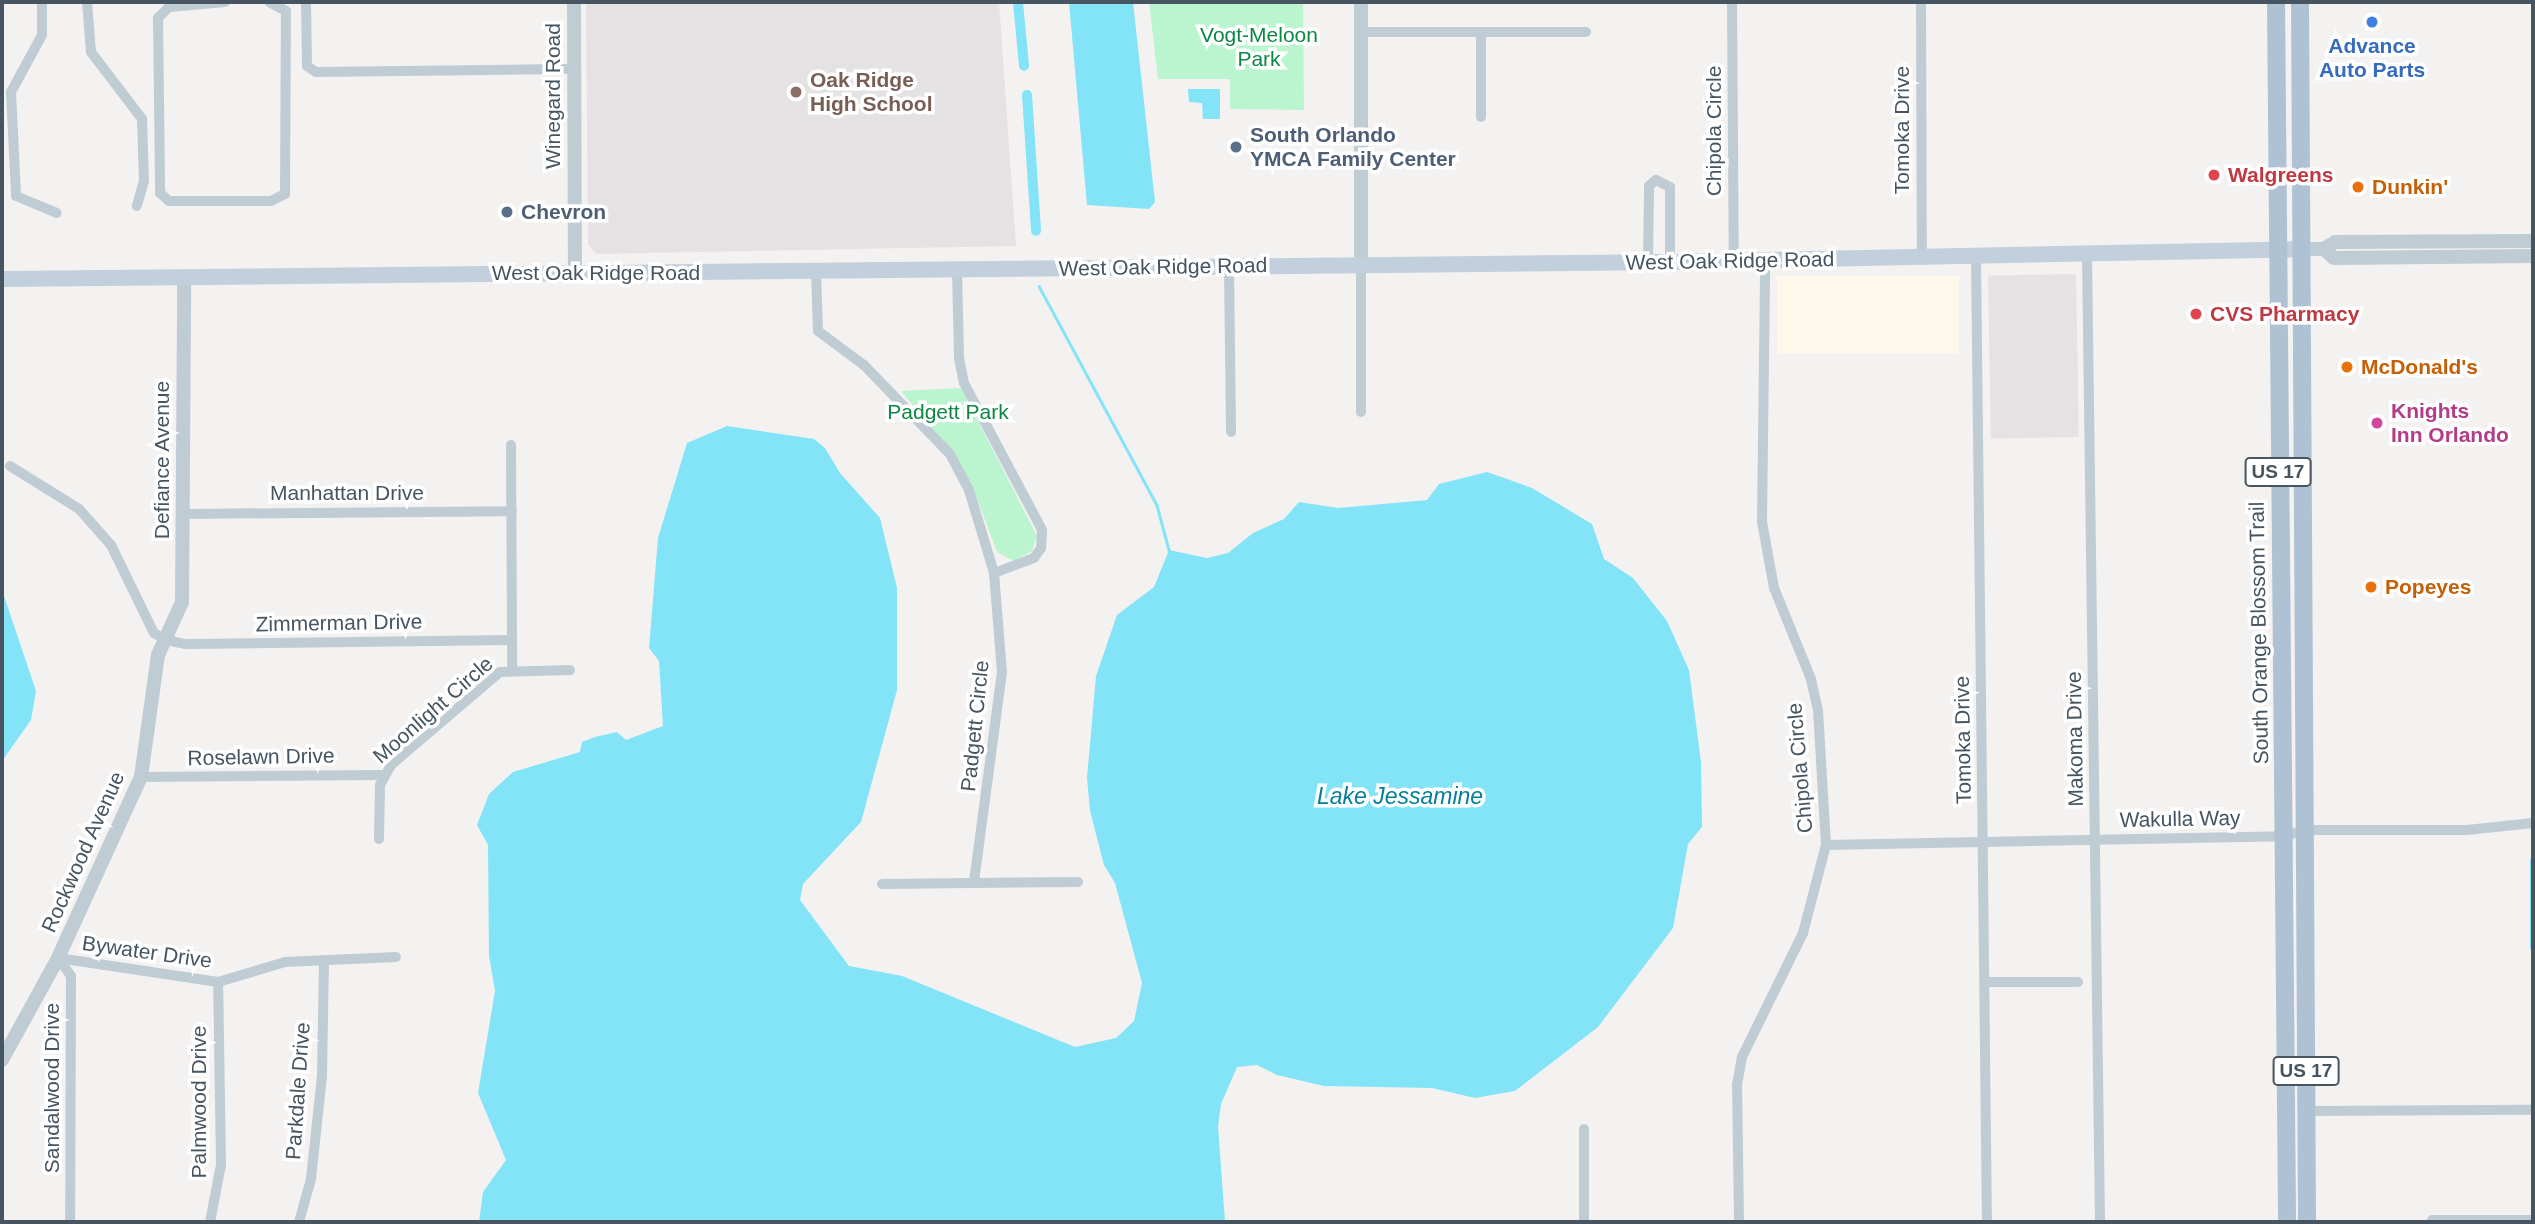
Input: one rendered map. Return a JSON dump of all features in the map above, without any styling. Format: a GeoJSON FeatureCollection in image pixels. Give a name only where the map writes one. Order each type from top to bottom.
{"type":"FeatureCollection","features":[{"type":"Feature","properties":{"kind":"main road","name":"South Orange Blossom Trail"},"geometry":{"type":"LineString","coordinates":[[2276,2],[2275,250],[2287,1222]]}},
{"type":"Feature","properties":{"kind":"main road","name":"South Orange Blossom Trail"},"geometry":{"type":"LineString","coordinates":[[2300,2],[2304,249],[2307,1222]]}},
{"type":"Feature","properties":{"kind":"main road","name":"West Oak Ridge Road"},"geometry":{"type":"LineString","coordinates":[[2,278],[1670,262],[2304,249]]}},
{"type":"Feature","properties":{"kind":"main road"},"geometry":{"type":"LineString","coordinates":[[2287,1123],[2297,1126],[2306,1144]]}},
{"type":"Feature","properties":{"kind":"street"},"geometry":{"type":"LineString","coordinates":[[42,2],[42,36],[11,92],[16,196],[57,213]]}},
{"type":"Feature","properties":{"kind":"street"},"geometry":{"type":"LineString","coordinates":[[87,2],[91,52],[142,119],[144,181],[137,206]]}},
{"type":"Feature","properties":{"kind":"street"},"geometry":{"type":"LineString","coordinates":[[225,2],[169,7],[158,19],[160,193],[169,201],[271,201],[285,194],[286,11],[269,2]]}},
{"type":"Feature","properties":{"kind":"street"},"geometry":{"type":"LineString","coordinates":[[306,2],[307,66],[316,72],[574,69]]}},
{"type":"Feature","properties":{"kind":"street","name":"Winegard Road"},"geometry":{"type":"LineString","coordinates":[[573,2],[575,273]]}},
{"type":"Feature","properties":{"kind":"street"},"geometry":{"type":"LineString","coordinates":[[1361,412],[1362,2]]}},
{"type":"Feature","properties":{"kind":"street","name":"Chipola Circle"},"geometry":{"type":"LineString","coordinates":[[1732,2],[1734,261]]}},
{"type":"Feature","properties":{"kind":"street","name":"Tomoka Drive"},"geometry":{"type":"LineString","coordinates":[[1921,2],[1922,258]]}},
{"type":"Feature","properties":{"kind":"street"},"geometry":{"type":"LineString","coordinates":[[1361,32],[1586,32]]}},
{"type":"Feature","properties":{"kind":"street"},"geometry":{"type":"LineString","coordinates":[[1481,32],[1481,117]]}},
{"type":"Feature","properties":{"kind":"street"},"geometry":{"type":"LineString","coordinates":[[1648,262],[1649,186],[1656,180],[1670,187],[1670,262]]}},
{"type":"Feature","properties":{"kind":"street","name":"West Oak Ridge Road"},"geometry":{"type":"LineString","coordinates":[[2304,249],[2324,249],[2335,242],[2533,241]]}},
{"type":"Feature","properties":{"kind":"street","name":"West Oak Ridge Road"},"geometry":{"type":"LineString","coordinates":[[2324,249],[2334,258],[2533,256]]}},
{"type":"Feature","properties":{"kind":"street","name":"Makoma Drive"},"geometry":{"type":"LineString","coordinates":[[2087,255],[2100,1222]]}},
{"type":"Feature","properties":{"kind":"street","name":"Tomoka Drive"},"geometry":{"type":"LineString","coordinates":[[1976,257],[1987,1222]]}},
{"type":"Feature","properties":{"kind":"street","name":"Chipola Circle"},"geometry":{"type":"LineString","coordinates":[[1740,1222],[1737,1085],[1742,1057],[1803,933],[1826,845],[1818,710],[1811,679],[1774,588],[1762,522],[1765,260]]}},
{"type":"Feature","properties":{"kind":"street"},"geometry":{"type":"LineString","coordinates":[[1229,266],[1231,432]]}},
{"type":"Feature","properties":{"kind":"street"},"geometry":{"type":"LineString","coordinates":[[957,269],[959,358],[964,383],[1042,530],[1041,548],[1034,558],[994,573]]}},
{"type":"Feature","properties":{"kind":"street","name":"Padgett Circle"},"geometry":{"type":"LineString","coordinates":[[816,271],[818,331],[864,365],[950,454],[969,490],[994,573],[1002,672],[974,883]]}},
{"type":"Feature","properties":{"kind":"street","name":"Defiance Avenue"},"geometry":{"type":"LineString","coordinates":[[166,640],[182,602],[184,277]]}},
{"type":"Feature","properties":{"kind":"street"},"geometry":{"type":"LineString","coordinates":[[511,445],[512,668]]}},
{"type":"Feature","properties":{"kind":"street"},"geometry":{"type":"LineString","coordinates":[[10,466],[79,509],[111,544],[154,633],[166,640]]}},
{"type":"Feature","properties":{"kind":"street","name":"Manhattan Drive"},"geometry":{"type":"LineString","coordinates":[[183,514],[512,511]]}},
{"type":"Feature","properties":{"kind":"street","name":"Zimmerman Drive"},"geometry":{"type":"LineString","coordinates":[[166,640],[185,644],[512,640]]}},
{"type":"Feature","properties":{"kind":"street","name":"Rockwood Avenue"},"geometry":{"type":"LineString","coordinates":[[2,1060],[58,958],[141,777],[152,718],[154,675],[166,640]]}},
{"type":"Feature","properties":{"kind":"street","name":"Moonlight Circle"},"geometry":{"type":"LineString","coordinates":[[379,839],[382,775],[500,672],[512,668],[570,670]]}},
{"type":"Feature","properties":{"kind":"street","name":"Roselawn Drive"},"geometry":{"type":"LineString","coordinates":[[141,777],[382,775]]}},
{"type":"Feature","properties":{"kind":"street","name":"Wakulla Way"},"geometry":{"type":"LineString","coordinates":[[1826,845],[2284,836],[2305,830],[2467,830],[2533,823]]}},
{"type":"Feature","properties":{"kind":"street"},"geometry":{"type":"LineString","coordinates":[[882,884],[1078,882]]}},
{"type":"Feature","properties":{"kind":"street","name":"Bywater Drive"},"geometry":{"type":"LineString","coordinates":[[58,958],[218,982],[285,962],[396,957]]}},
{"type":"Feature","properties":{"kind":"street","name":"Sandalwood Drive"},"geometry":{"type":"LineString","coordinates":[[58,958],[71,976],[70,1222]]}},
{"type":"Feature","properties":{"kind":"street","name":"Parkdale Drive"},"geometry":{"type":"LineString","coordinates":[[299,1222],[311,1179],[322,1076],[324,960]]}},
{"type":"Feature","properties":{"kind":"street","name":"Palmwood Drive"},"geometry":{"type":"LineString","coordinates":[[210,1222],[221,1165],[218,982]]}},
{"type":"Feature","properties":{"kind":"street"},"geometry":{"type":"LineString","coordinates":[[1984,982],[2078,982]]}},
{"type":"Feature","properties":{"kind":"street"},"geometry":{"type":"LineString","coordinates":[[2306,1111],[2533,1110]]}},
{"type":"Feature","properties":{"kind":"street"},"geometry":{"type":"LineString","coordinates":[[1584,1129],[1584,1222]]}},
{"type":"Feature","properties":{"kind":"street"},"geometry":{"type":"LineString","coordinates":[[2432,1220],[2533,1220]]}},
{"type":"Feature","properties":{"kind":"shaded area","name":"Oak Ridge High School"},"geometry":{"type":"Polygon","coordinates":[[[586,2],[999,2],[1016,246],[597,254],[588,245],[586,2]]]}},
{"type":"Feature","properties":{"kind":"shaded area"},"geometry":{"type":"Polygon","coordinates":[[[2076,274],[2079,437],[1991,439],[1988,276],[2076,274]]]}},
{"type":"Feature","properties":{"kind":"shaded area"},"geometry":{"type":"Polygon","coordinates":[[[1777,276],[1959,276],[1959,353],[1777,353],[1777,276]]]}},
{"type":"Feature","properties":{"kind":"green space","name":"Vogt-Meloon Park"},"geometry":{"type":"Polygon","coordinates":[[[1149,2],[1303,2],[1304,110],[1230,109],[1230,79],[1158,79],[1149,2]]]}},
{"type":"Feature","properties":{"kind":"green space","name":"Padgett Park"},"geometry":{"type":"Polygon","coordinates":[[[961,388],[1037,536],[1032,551],[1014,561],[997,552],[972,485],[952,451],[901,391],[961,388]]]}},
{"type":"Feature","properties":{"kind":"water"},"geometry":{"type":"Polygon","coordinates":[[[1069,2],[1133,2],[1155,202],[1149,209],[1087,205],[1069,2]]]}},
{"type":"Feature","properties":{"kind":"water"},"geometry":{"type":"Polygon","coordinates":[[[1188,89],[1220,89],[1220,119],[1203,119],[1202,103],[1189,102],[1188,89]]]}},
{"type":"Feature","properties":{"kind":"water","name":"Lake Jessamine"},"geometry":{"type":"Polygon","coordinates":[[[727,426],[814,439],[825,448],[840,473],[880,518],[897,588],[897,690],[861,822],[803,884],[800,900],[849,966],[902,976],[1075,1047],[1116,1038],[1134,1021],[1142,983],[1115,883],[1104,865],[1090,811],[1087,778],[1096,676],[1117,615],[1154,587],[1169,550],[1207,558],[1228,553],[1253,533],[1284,519],[1299,502],[1338,508],[1427,500],[1439,484],[1487,472],[1532,488],[1592,524],[1604,559],[1633,578],[1667,621],[1689,670],[1701,762],[1702,827],[1688,844],[1673,928],[1598,1027],[1515,1091],[1475,1098],[1432,1088],[1324,1086],[1277,1075],[1257,1065],[1237,1067],[1221,1104],[1218,1126],[1225,1222],[479,1222],[483,1192],[506,1160],[478,1093],[495,991],[489,956],[488,845],[477,825],[489,794],[513,772],[580,752],[582,742],[595,737],[617,732],[626,740],[663,726],[659,661],[649,648],[658,538],[687,443],[727,426]]]}},
{"type":"Feature","properties":{"kind":"water"},"geometry":{"type":"Polygon","coordinates":[[[2,590],[36,691],[31,720],[2,761],[2,590]]]}},
{"type":"Feature","properties":{"kind":"water"},"geometry":{"type":"Polygon","coordinates":[[[2530,859],[2533,859],[2533,949],[2530,949],[2530,859]]]}},
{"type":"Feature","properties":{"kind":"waterway"},"geometry":{"type":"LineString","coordinates":[[1018,2],[1024,66]]}},
{"type":"Feature","properties":{"kind":"waterway"},"geometry":{"type":"LineString","coordinates":[[1027,95],[1036,231]]}},
{"type":"Feature","properties":{"kind":"waterway"},"geometry":{"type":"LineString","coordinates":[[1039,286],[1157,505],[1169,550]]}},
{"type":"Feature","properties":{"kind":"place","name":"Advance Auto Parts"},"geometry":{"type":"Point","coordinates":[2372,22]}},
{"type":"Feature","properties":{"kind":"place","name":"Oak Ridge High School"},"geometry":{"type":"Point","coordinates":[796,92]}},
{"type":"Feature","properties":{"kind":"place","name":"South Orlando YMCA Family Center"},"geometry":{"type":"Point","coordinates":[1236,147]}},
{"type":"Feature","properties":{"kind":"place","name":"Walgreens"},"geometry":{"type":"Point","coordinates":[2214,175]}},
{"type":"Feature","properties":{"kind":"place","name":"Dunkin'"},"geometry":{"type":"Point","coordinates":[2358,187]}},
{"type":"Feature","properties":{"kind":"place","name":"Chevron"},"geometry":{"type":"Point","coordinates":[507,212]}},
{"type":"Feature","properties":{"kind":"place","name":"CVS Pharmacy"},"geometry":{"type":"Point","coordinates":[2196,314]}},
{"type":"Feature","properties":{"kind":"place","name":"McDonald's"},"geometry":{"type":"Point","coordinates":[2347,367]}},
{"type":"Feature","properties":{"kind":"place","name":"Knights Inn Orlando"},"geometry":{"type":"Point","coordinates":[2377,423]}},
{"type":"Feature","properties":{"kind":"place","name":"Popeyes"},"geometry":{"type":"Point","coordinates":[2371,587]}}]}
